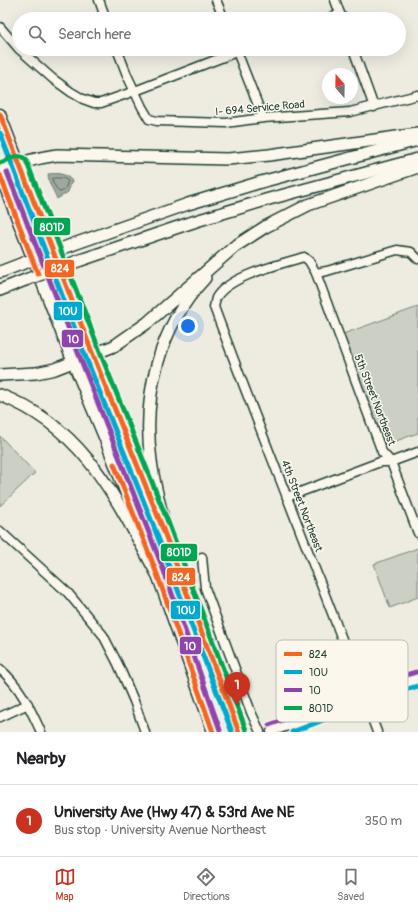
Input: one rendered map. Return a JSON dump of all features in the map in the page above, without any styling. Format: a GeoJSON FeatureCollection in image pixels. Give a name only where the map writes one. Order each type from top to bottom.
{"type":"FeatureCollection","features":[{"type":"Feature","properties":{"kind":"highway"},"geometry":{"type":"LineString","coordinates":[[0,171],[19,162],[35,158],[69,154],[212,159],[244,158],[418,134]]}},
{"type":"Feature","properties":{"kind":"highway"},"geometry":{"type":"LineString","coordinates":[[0,272],[188,204],[261,182],[418,140]]}},
{"type":"Feature","properties":{"kind":"highway"},"geometry":{"type":"LineString","coordinates":[[0,290],[81,260],[268,198],[418,159]]}},
{"type":"Feature","properties":{"kind":"highway"},"geometry":{"type":"LineString","coordinates":[[0,374],[36,372],[54,369],[93,356],[114,346],[138,330],[225,254],[253,234],[308,205],[418,167]]}},
{"type":"Feature","properties":{"kind":"highway"},"geometry":{"type":"LineString","coordinates":[[174,559],[151,461],[149,417],[155,372],[171,329],[191,296],[200,284],[224,259],[253,234]]}},
{"type":"Feature","properties":{"kind":"highway"},"geometry":{"type":"LineString","coordinates":[[0,395],[39,415],[58,429],[81,451],[99,472],[112,492],[157,574]]}},
{"type":"Feature","properties":{"kind":"main road"},"geometry":{"type":"LineString","coordinates":[[0,114],[93,356],[161,524],[239,732]]}},
{"type":"Feature","properties":{"kind":"main road"},"geometry":{"type":"LineString","coordinates":[[0,174],[157,574],[213,732]]}},
{"type":"Feature","properties":{"kind":"street"},"geometry":{"type":"LineString","coordinates":[[99,0],[103,12]]}},
{"type":"Feature","properties":{"kind":"street"},"geometry":{"type":"LineString","coordinates":[[216,0],[221,12]]}},
{"type":"Feature","properties":{"kind":"street"},"geometry":{"type":"LineString","coordinates":[[335,0],[340,12]]}},
{"type":"Feature","properties":{"kind":"street"},"geometry":{"type":"LineString","coordinates":[[0,27],[12,41]]}},
{"type":"Feature","properties":{"kind":"street"},"geometry":{"type":"LineString","coordinates":[[27,56],[53,79],[83,100],[94,103],[101,103],[223,56]]}},
{"type":"Feature","properties":{"kind":"street"},"geometry":{"type":"LineString","coordinates":[[120,56],[135,90]]}},
{"type":"Feature","properties":{"kind":"street"},"geometry":{"type":"LineString","coordinates":[[241,56],[263,118]]}},
{"type":"Feature","properties":{"kind":"street"},"geometry":{"type":"LineString","coordinates":[[356,56],[374,107]]}},
{"type":"Feature","properties":{"kind":"street","name":"I- 694 Service Road"},"geometry":{"type":"LineString","coordinates":[[135,90],[142,107],[150,119],[167,122],[226,123],[263,118],[350,112],[418,95]]}},
{"type":"Feature","properties":{"kind":"street"},"geometry":{"type":"LineString","coordinates":[[316,273],[397,250],[411,252],[418,259]]}},
{"type":"Feature","properties":{"kind":"street","name":"5th Street Northeast"},"geometry":{"type":"LineString","coordinates":[[223,289],[240,279],[259,271],[304,257],[309,261],[316,273],[382,452],[391,462],[418,532]]}},
{"type":"Feature","properties":{"kind":"street","name":"4th Street Northeast"},"geometry":{"type":"LineString","coordinates":[[223,289],[216,299],[214,307],[252,411],[343,640]]}},
{"type":"Feature","properties":{"kind":"street"},"geometry":{"type":"LineString","coordinates":[[287,497],[380,462],[391,462],[418,452]]}},
{"type":"Feature","properties":{"kind":"street"},"geometry":{"type":"LineString","coordinates":[[0,530],[68,593],[103,635],[120,670],[145,732]]}},
{"type":"Feature","properties":{"kind":"street"},"geometry":{"type":"LineString","coordinates":[[202,557],[205,588],[260,732]]}},
{"type":"Feature","properties":{"kind":"street"},"geometry":{"type":"LineString","coordinates":[[0,669],[7,675],[28,704],[41,732]]}},
{"type":"Feature","properties":{"kind":"street"},"geometry":{"type":"LineString","coordinates":[[408,681],[418,678]]}},
{"type":"Feature","properties":{"kind":"street"},"geometry":{"type":"LineString","coordinates":[[0,717],[28,704]]}},
{"type":"Feature","properties":{"kind":"street"},"geometry":{"type":"LineString","coordinates":[[271,732],[298,722]]}},
{"type":"Feature","properties":{"kind":"street","name":"4th Street Northeast"},"geometry":{"type":"LineString","coordinates":[[374,722],[378,732]]}},
{"type":"Feature","properties":{"kind":"shaded area"},"geometry":{"type":"Polygon","coordinates":[[[418,307],[418,433],[385,445],[343,334],[418,307]]]}},
{"type":"Feature","properties":{"kind":"shaded area"},"geometry":{"type":"Polygon","coordinates":[[[0,436],[35,473],[0,506],[0,436]]]}},
{"type":"Feature","properties":{"kind":"shaded area"},"geometry":{"type":"Polygon","coordinates":[[[418,548],[418,597],[390,608],[374,564],[418,548]]]}},
{"type":"Feature","properties":{"kind":"water"},"geometry":{"type":"Polygon","coordinates":[[[48,174],[61,174],[70,178],[72,181],[68,192],[57,199],[50,185],[48,174]]]}},
{"type":"Feature","properties":{"kind":"transit line","name":"824"},"geometry":{"type":"LineString","coordinates":[[0,114],[93,355],[161,524],[239,732]]}},
{"type":"Feature","properties":{"kind":"transit line","name":"10U"},"geometry":{"type":"LineString","coordinates":[[0,133],[86,358],[154,527],[232,732]]}},
{"type":"Feature","properties":{"kind":"transit line","name":"801D"},"geometry":{"type":"LineString","coordinates":[[0,163],[17,157],[26,160],[100,352],[168,522],[246,730]]}},
{"type":"Feature","properties":{"kind":"transit line","name":"10"},"geometry":{"type":"LineString","coordinates":[[7,172],[164,571],[220,730]]}},
{"type":"Feature","properties":{"kind":"transit line","name":"824"},"geometry":{"type":"LineString","coordinates":[[0,175],[38,274]]}},
{"type":"Feature","properties":{"kind":"transit line","name":"824"},"geometry":{"type":"LineString","coordinates":[[114,464],[157,574],[213,732]]}},
{"type":"Feature","properties":{"kind":"transit line","name":"10"},"geometry":{"type":"LineString","coordinates":[[408,674],[416,672]]}},
{"type":"Feature","properties":{"kind":"transit line","name":"10U"},"geometry":{"type":"LineString","coordinates":[[408,689],[418,686]]}},
{"type":"Feature","properties":{"kind":"transit line","name":"10"},"geometry":{"type":"LineString","coordinates":[[269,725],[277,722]]}},
{"type":"Feature","properties":{"kind":"transit line","name":"10U"},"geometry":{"type":"LineString","coordinates":[[292,732],[318,722]]}},
{"type":"Feature","properties":{"kind":"place","name":"University Ave (Hwy 47) & 53rd Ave NE"},"geometry":{"type":"Point","coordinates":[237,705]}}]}
